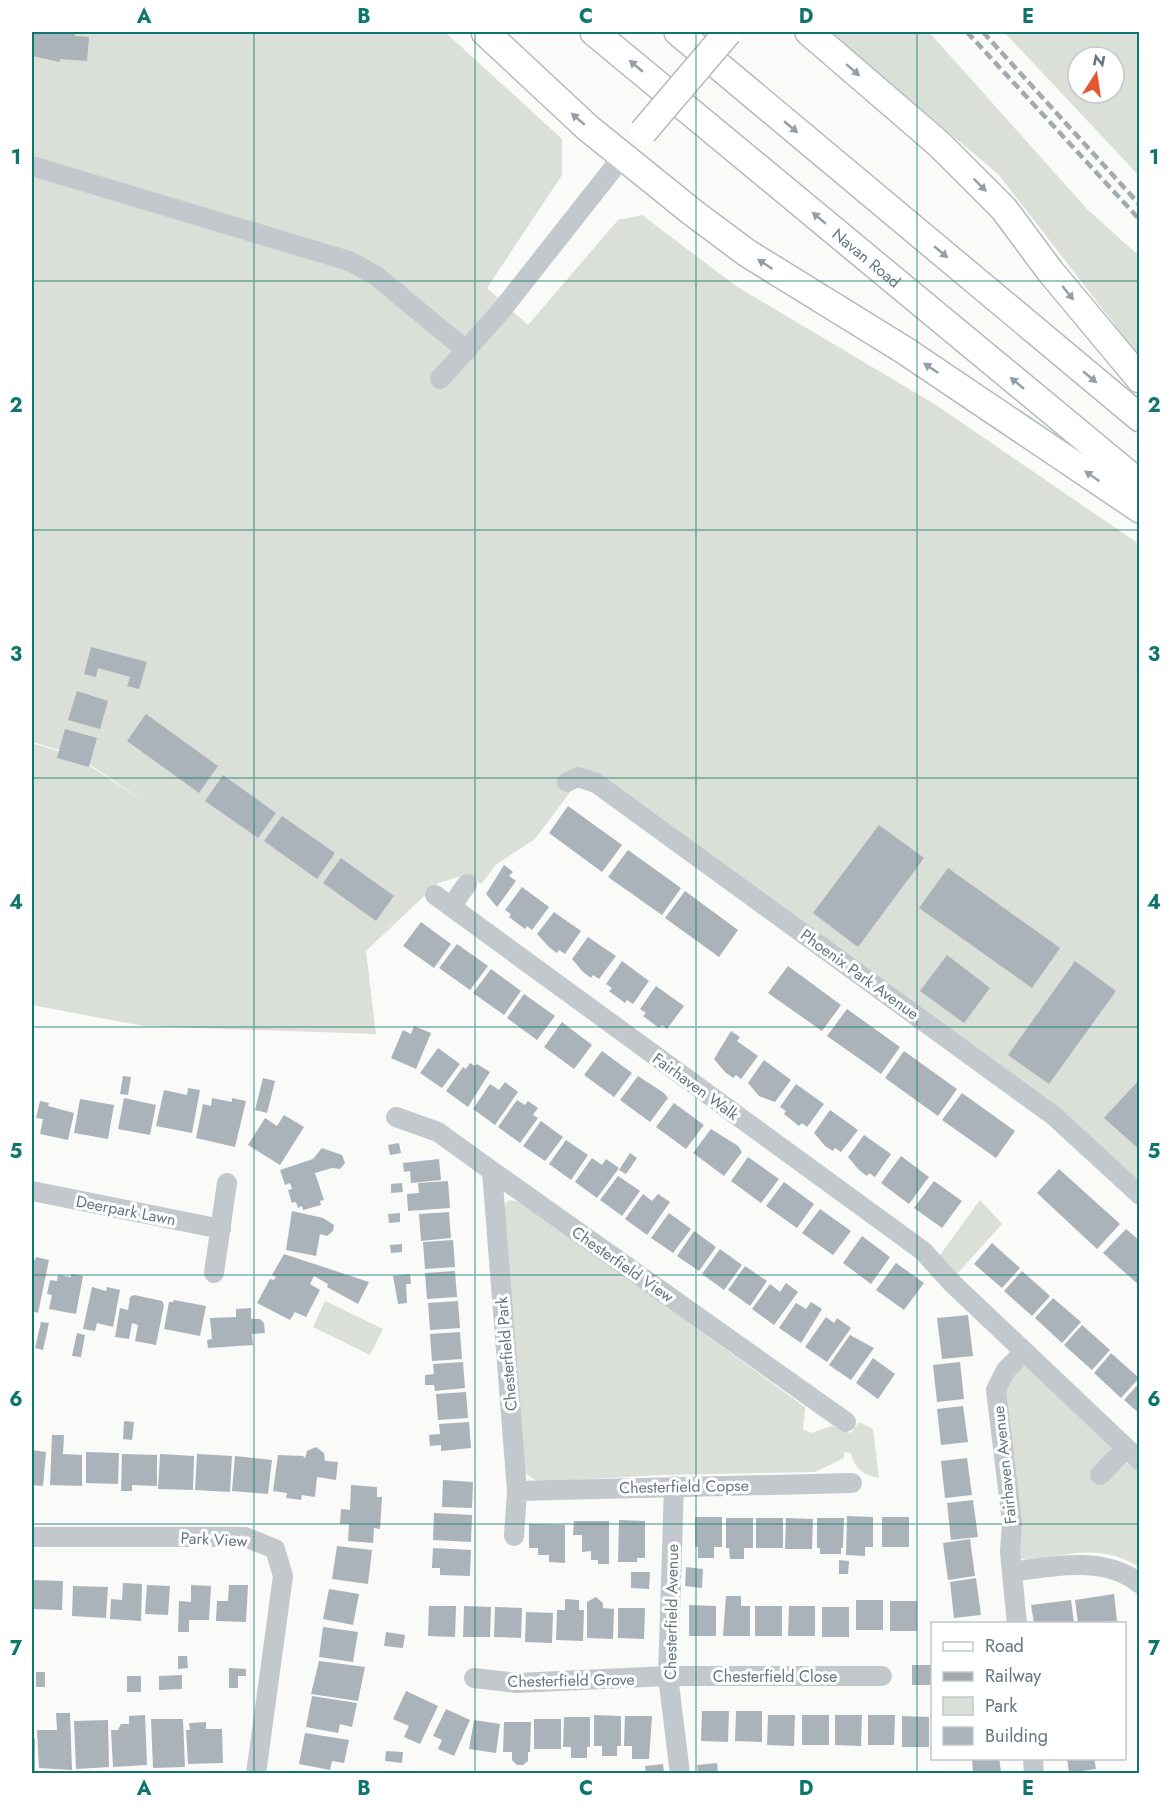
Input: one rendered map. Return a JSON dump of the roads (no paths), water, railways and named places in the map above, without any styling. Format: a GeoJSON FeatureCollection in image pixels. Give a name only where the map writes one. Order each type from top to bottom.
{"type":"FeatureCollection","features":[{"type":"Feature","properties":{"kind":"main road"},"geometry":{"type":"LineString","coordinates":[[484,32],[566,109],[747,253],[904,350],[1140,509]]}},
{"type":"Feature","properties":{"kind":"main road","name":"Navan Road"},"geometry":{"type":"LineString","coordinates":[[594,32],[1140,484]]}},
{"type":"Feature","properties":{"kind":"main road"},"geometry":{"type":"LineString","coordinates":[[678,32],[1140,418]]}},
{"type":"Feature","properties":{"kind":"main road"},"geometry":{"type":"LineString","coordinates":[[623,156],[728,32]]}},
{"type":"Feature","properties":{"kind":"main road"},"geometry":{"type":"LineString","coordinates":[[809,32],[939,144],[1004,209],[1050,271],[1140,379]]}},
{"type":"Feature","properties":{"kind":"street"},"geometry":{"type":"LineString","coordinates":[[440,379],[467,351],[623,156]]}},
{"type":"Feature","properties":{"kind":"street"},"geometry":{"type":"LineString","coordinates":[[32,166],[350,261],[375,275],[467,351]]}},
{"type":"Feature","properties":{"kind":"street","name":"Phoenix Park Avenue"},"geometry":{"type":"LineString","coordinates":[[567,782],[578,777],[588,778],[634,810],[1054,1116],[1140,1195]]}},
{"type":"Feature","properties":{"kind":"street"},"geometry":{"type":"LineString","coordinates":[[451,907],[467,884]]}},
{"type":"Feature","properties":{"kind":"street","name":"Fairhaven Walk"},"geometry":{"type":"LineString","coordinates":[[435,895],[923,1251],[952,1284],[1024,1352]]}},
{"type":"Feature","properties":{"kind":"street","name":"Chesterfield View"},"geometry":{"type":"LineString","coordinates":[[396,1117],[438,1132],[846,1422]]}},
{"type":"Feature","properties":{"kind":"street","name":"Chesterfield Park"},"geometry":{"type":"LineString","coordinates":[[492,1171],[517,1491],[514,1536]]}},
{"type":"Feature","properties":{"kind":"street"},"geometry":{"type":"LineString","coordinates":[[214,1273],[228,1184]]}},
{"type":"Feature","properties":{"kind":"street","name":"Deerpark Lawn"},"geometry":{"type":"LineString","coordinates":[[32,1191],[221,1229]]}},
{"type":"Feature","properties":{"kind":"street"},"geometry":{"type":"LineString","coordinates":[[1024,1352],[1133,1455],[1100,1475]]}},
{"type":"Feature","properties":{"kind":"street","name":"Fairhaven Avenue"},"geometry":{"type":"LineString","coordinates":[[1017,1622],[1012,1572],[1012,1522],[996,1390],[1006,1370],[1024,1352]]}},
{"type":"Feature","properties":{"kind":"street","name":"Chesterfield Copse"},"geometry":{"type":"LineString","coordinates":[[517,1491],[852,1483]]}},
{"type":"Feature","properties":{"kind":"street","name":"Chesterfield Avenue"},"geometry":{"type":"LineString","coordinates":[[674,1486],[668,1676],[680,1773]]}},
{"type":"Feature","properties":{"kind":"street","name":"Park View"},"geometry":{"type":"LineString","coordinates":[[32,1537],[245,1537],[275,1549],[283,1576],[256,1773]]}},
{"type":"Feature","properties":{"kind":"street"},"geometry":{"type":"LineString","coordinates":[[1012,1572],[1090,1565],[1116,1569],[1140,1584]]}},
{"type":"Feature","properties":{"kind":"street","name":"Chesterfield Close"},"geometry":{"type":"LineString","coordinates":[[668,1676],[882,1676]]}},
{"type":"Feature","properties":{"kind":"street","name":"Chesterfield Grove"},"geometry":{"type":"LineString","coordinates":[[474,1678],[517,1683],[560,1683],[668,1676]]}},
{"type":"Feature","properties":{"kind":"railway"},"geometry":{"type":"LineString","coordinates":[[967,32],[1140,220]]}},
{"type":"Feature","properties":{"kind":"railway"},"geometry":{"type":"LineString","coordinates":[[983,32],[1140,205]]}}]}
